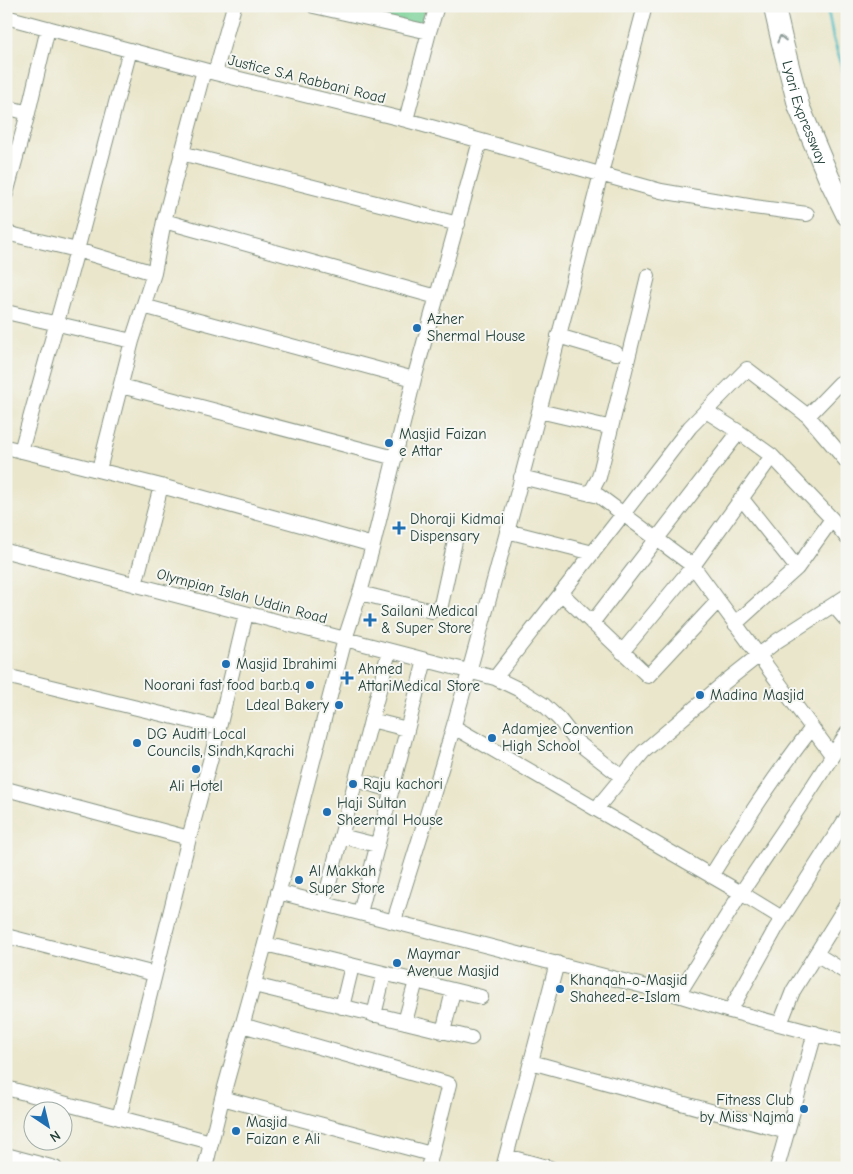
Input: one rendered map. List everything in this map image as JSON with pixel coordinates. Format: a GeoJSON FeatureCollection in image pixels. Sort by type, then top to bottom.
{"type":"FeatureCollection","features":[{"type":"Feature","properties":{"kind":"highway","name":"Lyari Expressway"},"geometry":{"type":"LineString","coordinates":[[774,6],[799,107],[847,215]]}},
{"type":"Feature","properties":{"kind":"street"},"geometry":{"type":"LineString","coordinates":[[99,470],[132,341],[154,273],[164,221],[181,153],[234,6]]}},
{"type":"Feature","properties":{"kind":"street"},"geometry":{"type":"LineString","coordinates":[[314,6],[429,32]]}},
{"type":"Feature","properties":{"kind":"street"},"geometry":{"type":"LineString","coordinates":[[406,120],[437,6]]}},
{"type":"Feature","properties":{"kind":"street"},"geometry":{"type":"LineString","coordinates":[[394,921],[454,727],[645,6]]}},
{"type":"Feature","properties":{"kind":"street","name":"Justice S.A Rabbani Road"},"geometry":{"type":"LineString","coordinates":[[6,16],[209,72],[406,120],[662,191],[807,214]]}},
{"type":"Feature","properties":{"kind":"street"},"geometry":{"type":"LineString","coordinates":[[6,192],[28,113],[48,28]]}},
{"type":"Feature","properties":{"kind":"street"},"geometry":{"type":"LineString","coordinates":[[21,451],[130,50]]}},
{"type":"Feature","properties":{"kind":"street"},"geometry":{"type":"LineString","coordinates":[[6,107],[28,113]]}},
{"type":"Feature","properties":{"kind":"street"},"geometry":{"type":"LineString","coordinates":[[205,1168],[345,639],[373,545],[414,379],[480,141]]}},
{"type":"Feature","properties":{"kind":"street"},"geometry":{"type":"LineString","coordinates":[[181,153],[458,224]]}},
{"type":"Feature","properties":{"kind":"street"},"geometry":{"type":"LineString","coordinates":[[164,221],[437,297]]}},
{"type":"Feature","properties":{"kind":"street"},"geometry":{"type":"LineString","coordinates":[[6,233],[77,250],[154,273]]}},
{"type":"Feature","properties":{"kind":"street"},"geometry":{"type":"LineString","coordinates":[[590,494],[599,477],[648,276]]}},
{"type":"Feature","properties":{"kind":"street"},"geometry":{"type":"LineString","coordinates":[[143,306],[414,379]]}},
{"type":"Feature","properties":{"kind":"street"},"geometry":{"type":"LineString","coordinates":[[6,312],[132,341]]}},
{"type":"Feature","properties":{"kind":"street"},"geometry":{"type":"LineString","coordinates":[[558,336],[616,353]]}},
{"type":"Feature","properties":{"kind":"street"},"geometry":{"type":"LineString","coordinates":[[495,678],[690,426],[747,369],[808,416],[847,462]]}},
{"type":"Feature","properties":{"kind":"street"},"geometry":{"type":"LineString","coordinates":[[808,416],[844,384]]}},
{"type":"Feature","properties":{"kind":"street"},"geometry":{"type":"LineString","coordinates":[[121,386],[396,458]]}},
{"type":"Feature","properties":{"kind":"street"},"geometry":{"type":"LineString","coordinates":[[539,411],[608,427]]}},
{"type":"Feature","properties":{"kind":"street"},"geometry":{"type":"LineString","coordinates":[[706,411],[772,456],[832,519],[847,538]]}},
{"type":"Feature","properties":{"kind":"street"},"geometry":{"type":"LineString","coordinates":[[592,623],[738,432]]}},
{"type":"Feature","properties":{"kind":"street"},"geometry":{"type":"LineString","coordinates":[[6,447],[161,486],[373,545]]}},
{"type":"Feature","properties":{"kind":"street"},"geometry":{"type":"LineString","coordinates":[[622,652],[692,566],[772,456]]}},
{"type":"Feature","properties":{"kind":"street"},"geometry":{"type":"LineString","coordinates":[[521,477],[599,496],[692,566],[832,755]]}},
{"type":"Feature","properties":{"kind":"street"},"geometry":{"type":"LineString","coordinates":[[135,585],[161,486]]}},
{"type":"Feature","properties":{"kind":"street"},"geometry":{"type":"LineString","coordinates":[[742,499],[797,568]]}},
{"type":"Feature","properties":{"kind":"street"},"geometry":{"type":"LineString","coordinates":[[735,624],[797,568],[832,519]]}},
{"type":"Feature","properties":{"kind":"street"},"geometry":{"type":"LineString","coordinates":[[507,531],[593,553]]}},
{"type":"Feature","properties":{"kind":"street"},"geometry":{"type":"LineString","coordinates":[[360,593],[432,611],[437,609],[441,605],[455,541]]}},
{"type":"Feature","properties":{"kind":"street","name":"Olympian Islah Uddin Road"},"geometry":{"type":"LineString","coordinates":[[6,551],[495,678],[520,690],[544,705],[559,719],[576,742],[622,777]]}},
{"type":"Feature","properties":{"kind":"street"},"geometry":{"type":"LineString","coordinates":[[561,593],[648,676],[718,601]]}},
{"type":"Feature","properties":{"kind":"street"},"geometry":{"type":"LineString","coordinates":[[596,809],[643,752],[724,682],[777,641],[847,596]]}},
{"type":"Feature","properties":{"kind":"street"},"geometry":{"type":"LineString","coordinates":[[833,605],[847,621]]}},
{"type":"Feature","properties":{"kind":"street"},"geometry":{"type":"LineString","coordinates":[[119,1118],[189,838],[219,728],[246,614]]}},
{"type":"Feature","properties":{"kind":"street"},"geometry":{"type":"LineString","coordinates":[[324,903],[389,651]]}},
{"type":"Feature","properties":{"kind":"street"},"geometry":{"type":"LineString","coordinates":[[360,913],[425,660]]}},
{"type":"Feature","properties":{"kind":"street"},"geometry":{"type":"LineString","coordinates":[[6,676],[219,728]]}},
{"type":"Feature","properties":{"kind":"street"},"geometry":{"type":"LineString","coordinates":[[371,720],[407,729]]}},
{"type":"Feature","properties":{"kind":"street"},"geometry":{"type":"LineString","coordinates":[[454,727],[782,918]]}},
{"type":"Feature","properties":{"kind":"street"},"geometry":{"type":"LineString","coordinates":[[710,876],[760,799],[812,728]]}},
{"type":"Feature","properties":{"kind":"street"},"geometry":{"type":"LineString","coordinates":[[678,995],[741,893],[847,733]]}},
{"type":"Feature","properties":{"kind":"street"},"geometry":{"type":"LineString","coordinates":[[356,780],[392,790]]}},
{"type":"Feature","properties":{"kind":"street"},"geometry":{"type":"LineString","coordinates":[[6,789],[189,838]]}},
{"type":"Feature","properties":{"kind":"street"},"geometry":{"type":"LineString","coordinates":[[730,1010],[782,918],[847,817]]}},
{"type":"Feature","properties":{"kind":"street"},"geometry":{"type":"LineString","coordinates":[[341,836],[377,845]]}},
{"type":"Feature","properties":{"kind":"street"},"geometry":{"type":"LineString","coordinates":[[278,892],[558,963],[847,1042]]}},
{"type":"Feature","properties":{"kind":"street"},"geometry":{"type":"LineString","coordinates":[[780,1024],[793,991],[816,954],[843,920],[847,904]]}},
{"type":"Feature","properties":{"kind":"street"},"geometry":{"type":"LineString","coordinates":[[6,936],[155,974]]}},
{"type":"Feature","properties":{"kind":"street"},"geometry":{"type":"LineString","coordinates":[[265,944],[481,997]]}},
{"type":"Feature","properties":{"kind":"street"},"geometry":{"type":"LineString","coordinates":[[816,954],[847,973]]}},
{"type":"Feature","properties":{"kind":"street"},"geometry":{"type":"LineString","coordinates":[[550,1168],[505,1162],[558,963]]}},
{"type":"Feature","properties":{"kind":"street"},"geometry":{"type":"LineString","coordinates":[[342,1007],[352,966]]}},
{"type":"Feature","properties":{"kind":"street"},"geometry":{"type":"LineString","coordinates":[[374,1014],[384,974]]}},
{"type":"Feature","properties":{"kind":"street"},"geometry":{"type":"LineString","coordinates":[[405,1022],[416,981]]}},
{"type":"Feature","properties":{"kind":"street"},"geometry":{"type":"LineString","coordinates":[[254,985],[471,1038]]}},
{"type":"Feature","properties":{"kind":"street"},"geometry":{"type":"LineString","coordinates":[[443,1032],[454,990]]}},
{"type":"Feature","properties":{"kind":"street"},"geometry":{"type":"LineString","coordinates":[[222,1098],[429,1161],[449,1084],[242,1026]]}},
{"type":"Feature","properties":{"kind":"street"},"geometry":{"type":"LineString","coordinates":[[777,1168],[815,1034]]}},
{"type":"Feature","properties":{"kind":"street"},"geometry":{"type":"LineString","coordinates":[[531,1062],[787,1132]]}},
{"type":"Feature","properties":{"kind":"street"},"geometry":{"type":"LineString","coordinates":[[6,1088],[211,1142]]}},
{"type":"Feature","properties":{"kind":"street"},"geometry":{"type":"LineString","coordinates":[[6,1155],[55,1168]]}},
{"type":"Feature","properties":{"kind":"green space"},"geometry":{"type":"Polygon","coordinates":[[[324,6],[426,6],[419,31],[324,6]]]}},
{"type":"Feature","properties":{"kind":"waterway"},"geometry":{"type":"LineString","coordinates":[[827,6],[833,37],[847,84]]}},
{"type":"Feature","properties":{"kind":"place","name":"Azher Shermal House"},"geometry":{"type":"Point","coordinates":[417,328]}},
{"type":"Feature","properties":{"kind":"place","name":"Masjid Faizan e Attar"},"geometry":{"type":"Point","coordinates":[389,443]}},
{"type":"Feature","properties":{"kind":"place","name":"Dhoraji Kidmai Dispensary"},"geometry":{"type":"Point","coordinates":[399,528]}},
{"type":"Feature","properties":{"kind":"place","name":"Sailani Medical & Super Store"},"geometry":{"type":"Point","coordinates":[370,620]}},
{"type":"Feature","properties":{"kind":"place","name":"Masjid Ibrahimi"},"geometry":{"type":"Point","coordinates":[226,664]}},
{"type":"Feature","properties":{"kind":"place","name":"Ahmed AttariMedical Store"},"geometry":{"type":"Point","coordinates":[347,678]}},
{"type":"Feature","properties":{"kind":"place","name":"Noorani fast food bar.b.q"},"geometry":{"type":"Point","coordinates":[310,685]}},
{"type":"Feature","properties":{"kind":"place","name":"Madina Masjid"},"geometry":{"type":"Point","coordinates":[700,695]}},
{"type":"Feature","properties":{"kind":"place","name":"Ldeal Bakery"},"geometry":{"type":"Point","coordinates":[339,705]}},
{"type":"Feature","properties":{"kind":"place","name":"Adamjee Convention High School"},"geometry":{"type":"Point","coordinates":[492,738]}},
{"type":"Feature","properties":{"kind":"place","name":"DG Auditl Local Councils, Sindh,Kqrachi"},"geometry":{"type":"Point","coordinates":[137,743]}},
{"type":"Feature","properties":{"kind":"place","name":"Ali Hotel"},"geometry":{"type":"Point","coordinates":[196,769]}},
{"type":"Feature","properties":{"kind":"place","name":"Raju kachori"},"geometry":{"type":"Point","coordinates":[353,784]}},
{"type":"Feature","properties":{"kind":"place","name":"Haji Sultan Sheermal House"},"geometry":{"type":"Point","coordinates":[327,812]}},
{"type":"Feature","properties":{"kind":"place","name":"Al Makkah Super Store"},"geometry":{"type":"Point","coordinates":[299,880]}},
{"type":"Feature","properties":{"kind":"place","name":"Maymar Avenue Masjid"},"geometry":{"type":"Point","coordinates":[397,963]}},
{"type":"Feature","properties":{"kind":"place","name":"Khanqah-o-Masjid Shaheed-e-Islam"},"geometry":{"type":"Point","coordinates":[560,989]}},
{"type":"Feature","properties":{"kind":"place","name":"Fitness Club by Miss Najma"},"geometry":{"type":"Point","coordinates":[804,1109]}},
{"type":"Feature","properties":{"kind":"place","name":"Masjid Faizan e Ali"},"geometry":{"type":"Point","coordinates":[236,1131]}}]}
